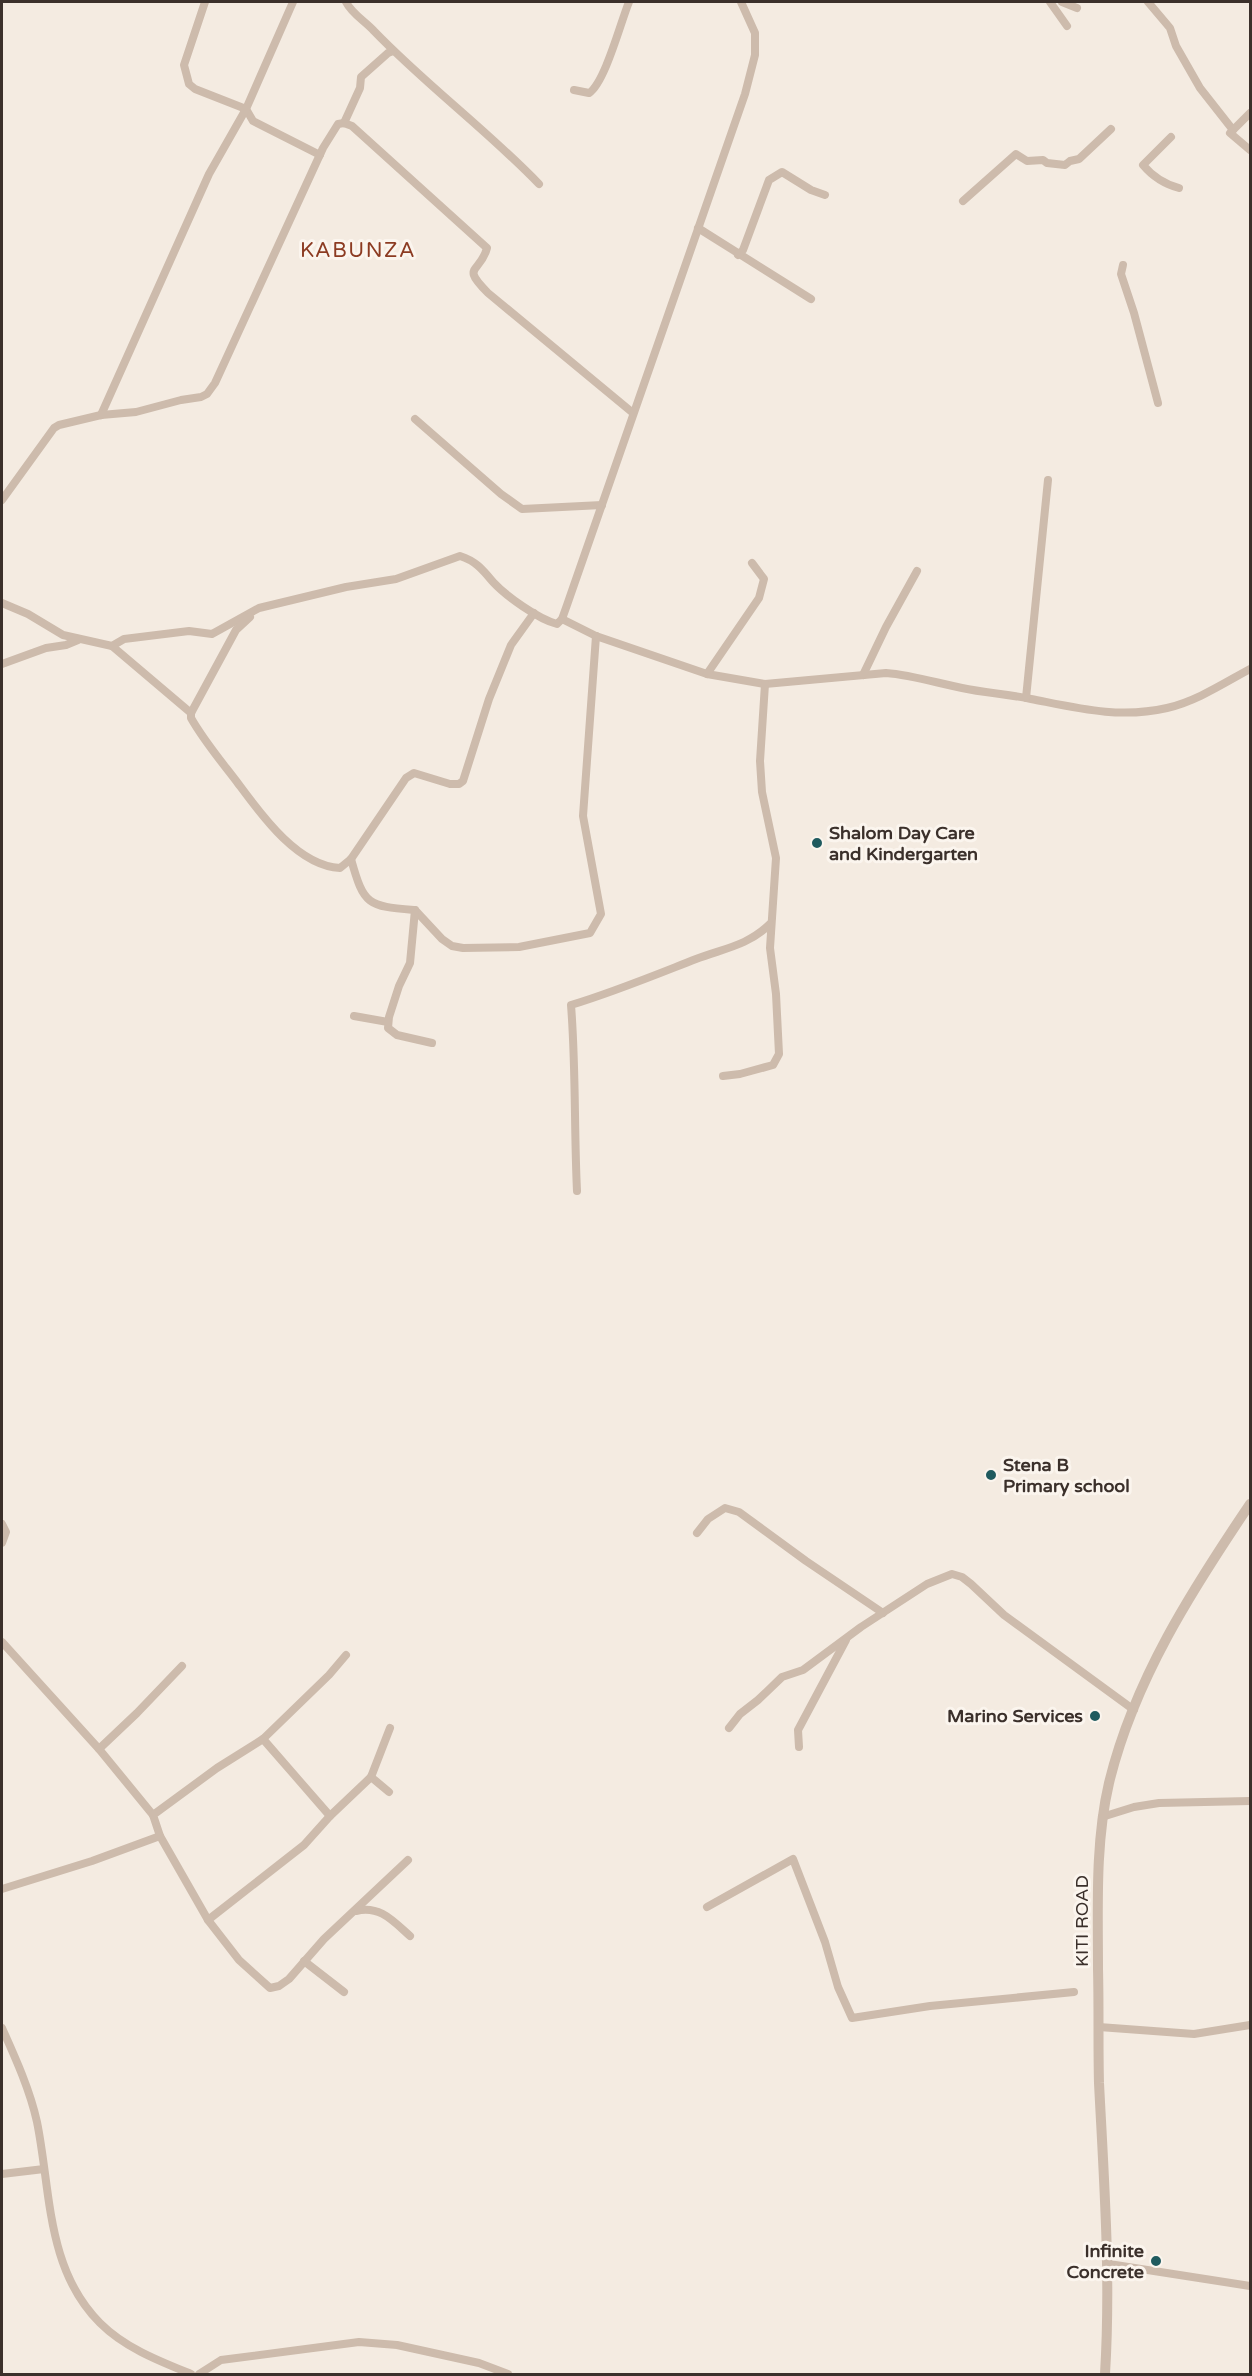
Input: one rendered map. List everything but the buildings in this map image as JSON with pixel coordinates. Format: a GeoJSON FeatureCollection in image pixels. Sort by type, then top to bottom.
{"type":"FeatureCollection","features":[{"type":"Feature","properties":{"kind":"street"},"geometry":{"type":"LineString","coordinates":[[205,2],[184,65],[189,84],[195,89],[246,109],[253,121],[320,155]]}},
{"type":"Feature","properties":{"kind":"street"},"geometry":{"type":"LineString","coordinates":[[101,415],[209,174],[246,109],[293,2]]}},
{"type":"Feature","properties":{"kind":"street"},"geometry":{"type":"LineString","coordinates":[[346,2],[393,51],[462,110],[539,183]]}},
{"type":"Feature","properties":{"kind":"street"},"geometry":{"type":"LineString","coordinates":[[574,90],[589,93],[593,90],[602,75],[629,2]]}},
{"type":"Feature","properties":{"kind":"street"},"geometry":{"type":"LineString","coordinates":[[112,646],[124,639],[189,631],[212,634],[259,608],[346,587],[396,579],[460,556],[479,566],[501,590],[534,613],[554,624],[562,619],[745,94],[754,55],[755,33],[741,2]]}},
{"type":"Feature","properties":{"kind":"street"},"geometry":{"type":"LineString","coordinates":[[1050,2],[1067,26]]}},
{"type":"Feature","properties":{"kind":"street"},"geometry":{"type":"LineString","coordinates":[[1062,2],[1077,8]]}},
{"type":"Feature","properties":{"kind":"street"},"geometry":{"type":"LineString","coordinates":[[1148,2],[1170,28],[1176,46],[1200,88],[1233,130]]}},
{"type":"Feature","properties":{"kind":"street"},"geometry":{"type":"LineString","coordinates":[[344,123],[360,88],[361,77],[388,52],[393,51]]}},
{"type":"Feature","properties":{"kind":"street"},"geometry":{"type":"LineString","coordinates":[[1251,113],[1230,133],[1251,150]]}},
{"type":"Feature","properties":{"kind":"street"},"geometry":{"type":"LineString","coordinates":[[2,500],[54,428],[65,423],[101,415],[136,412],[207,394],[215,383],[320,155],[338,124],[344,123],[352,126],[487,248],[487,252],[473,269],[472,274],[482,288],[633,413]]}},
{"type":"Feature","properties":{"kind":"street"},"geometry":{"type":"LineString","coordinates":[[963,201],[1016,154],[1027,161],[1043,160],[1047,163],[1065,165],[1079,159],[1111,129]]}},
{"type":"Feature","properties":{"kind":"street"},"geometry":{"type":"LineString","coordinates":[[1172,137],[1143,165],[1151,174],[1168,185],[1179,188]]}},
{"type":"Feature","properties":{"kind":"street"},"geometry":{"type":"LineString","coordinates":[[738,255],[743,250],[769,180],[776,174],[782,172],[811,190],[825,195]]}},
{"type":"Feature","properties":{"kind":"street"},"geometry":{"type":"LineString","coordinates":[[698,228],[811,299]]}},
{"type":"Feature","properties":{"kind":"street"},"geometry":{"type":"LineString","coordinates":[[1123,265],[1121,274],[1158,403]]}},
{"type":"Feature","properties":{"kind":"street"},"geometry":{"type":"LineString","coordinates":[[415,420],[501,494],[522,509],[602,505]]}},
{"type":"Feature","properties":{"kind":"street"},"geometry":{"type":"LineString","coordinates":[[1026,698],[1048,480]]}},
{"type":"Feature","properties":{"kind":"street"},"geometry":{"type":"LineString","coordinates":[[707,674],[759,598],[764,579],[752,563]]}},
{"type":"Feature","properties":{"kind":"street"},"geometry":{"type":"LineString","coordinates":[[863,675],[917,571]]}},
{"type":"Feature","properties":{"kind":"street"},"geometry":{"type":"LineString","coordinates":[[2,603],[28,614],[63,635],[112,646],[191,713]]}},
{"type":"Feature","properties":{"kind":"street"},"geometry":{"type":"LineString","coordinates":[[259,608],[236,630],[191,713],[192,720],[264,820],[284,840],[315,861],[333,868],[340,868],[351,859],[399,784],[410,775],[420,774],[450,784],[459,784],[463,781],[486,708],[511,645],[534,613]]}},
{"type":"Feature","properties":{"kind":"street"},"geometry":{"type":"LineString","coordinates":[[562,619],[596,636],[707,674],[765,684],[886,673],[902,674],[965,689],[1026,698],[1074,709],[1140,712],[1168,707],[1190,700],[1251,669]]}},
{"type":"Feature","properties":{"kind":"street"},"geometry":{"type":"LineString","coordinates":[[351,859],[359,888],[370,903],[415,910],[442,939],[452,946],[463,948],[519,947],[590,933],[602,914],[583,816],[596,636]]}},
{"type":"Feature","properties":{"kind":"street"},"geometry":{"type":"LineString","coordinates":[[2,664],[46,648],[66,645],[78,640]]}},
{"type":"Feature","properties":{"kind":"street"},"geometry":{"type":"LineString","coordinates":[[723,1076],[773,1065],[779,1054],[770,924],[776,858],[762,792],[760,760],[765,684]]}},
{"type":"Feature","properties":{"kind":"street"},"geometry":{"type":"LineString","coordinates":[[415,910],[410,963],[399,986],[388,1028],[397,1035],[432,1043]]}},
{"type":"Feature","properties":{"kind":"street"},"geometry":{"type":"LineString","coordinates":[[577,1191],[574,1132],[576,1079],[571,1005],[618,991],[703,956],[735,946],[756,937],[770,924]]}},
{"type":"Feature","properties":{"kind":"street"},"geometry":{"type":"LineString","coordinates":[[354,1016],[388,1022]]}},
{"type":"Feature","properties":{"kind":"street","name":"KITI ROAD"},"geometry":{"type":"LineString","coordinates":[[1105,2374],[1109,2264],[1099,2081],[1099,1864],[1102,1817],[1119,1750],[1162,1644],[1200,1579],[1251,1504]]}},
{"type":"Feature","properties":{"kind":"street"},"geometry":{"type":"LineString","coordinates":[[697,1533],[708,1519],[725,1508],[739,1512],[883,1612]]}},
{"type":"Feature","properties":{"kind":"street"},"geometry":{"type":"LineString","coordinates":[[2,1524],[6,1532],[2,1543]]}},
{"type":"Feature","properties":{"kind":"street"},"geometry":{"type":"LineString","coordinates":[[729,1728],[740,1714],[782,1677],[803,1670],[883,1612],[934,1581],[952,1574],[962,1577],[1004,1615],[1134,1710]]}},
{"type":"Feature","properties":{"kind":"street"},"geometry":{"type":"LineString","coordinates":[[799,1747],[798,1730],[847,1637]]}},
{"type":"Feature","properties":{"kind":"street"},"geometry":{"type":"LineString","coordinates":[[2,1642],[99,1749],[153,1815],[160,1836],[208,1920],[240,1960],[270,1988],[279,1986],[289,1979],[324,1939],[408,1860]]}},
{"type":"Feature","properties":{"kind":"street"},"geometry":{"type":"LineString","coordinates":[[153,1815],[217,1768],[263,1738],[329,1676],[346,1655]]}},
{"type":"Feature","properties":{"kind":"street"},"geometry":{"type":"LineString","coordinates":[[99,1749],[182,1666]]}},
{"type":"Feature","properties":{"kind":"street"},"geometry":{"type":"LineString","coordinates":[[208,1920],[304,1845],[371,1776],[390,1728]]}},
{"type":"Feature","properties":{"kind":"street"},"geometry":{"type":"LineString","coordinates":[[263,1738],[330,1816]]}},
{"type":"Feature","properties":{"kind":"street"},"geometry":{"type":"LineString","coordinates":[[371,1776],[389,1792]]}},
{"type":"Feature","properties":{"kind":"street"},"geometry":{"type":"LineString","coordinates":[[1102,1817],[1134,1807],[1159,1803],[1251,1801]]}},
{"type":"Feature","properties":{"kind":"street"},"geometry":{"type":"LineString","coordinates":[[2,1889],[82,1865],[160,1836]]}},
{"type":"Feature","properties":{"kind":"street"},"geometry":{"type":"LineString","coordinates":[[707,1907],[792,1859],[825,1942],[838,1987],[852,2018],[930,2006],[1074,1992]]}},
{"type":"Feature","properties":{"kind":"street"},"geometry":{"type":"LineString","coordinates":[[356,1911],[367,1908],[385,1914],[410,1936]]}},
{"type":"Feature","properties":{"kind":"street"},"geometry":{"type":"LineString","coordinates":[[304,1961],[344,1992]]}},
{"type":"Feature","properties":{"kind":"street"},"geometry":{"type":"LineString","coordinates":[[1099,2027],[1194,2034],[1251,2025]]}},
{"type":"Feature","properties":{"kind":"street"},"geometry":{"type":"LineString","coordinates":[[3,2034],[36,2119],[54,2236],[67,2276],[100,2323],[147,2356],[190,2374]]}},
{"type":"Feature","properties":{"kind":"street"},"geometry":{"type":"LineString","coordinates":[[2,2174],[44,2169]]}},
{"type":"Feature","properties":{"kind":"street"},"geometry":{"type":"LineString","coordinates":[[1109,2264],[1251,2286]]}},
{"type":"Feature","properties":{"kind":"street"},"geometry":{"type":"LineString","coordinates":[[199,2374],[220,2360],[359,2342],[397,2344],[479,2363],[508,2374]]}},
{"type":"Feature","properties":{"kind":"place","name":"Shalom Day Care and Kindergarten"},"geometry":{"type":"Point","coordinates":[817,843]}},
{"type":"Feature","properties":{"kind":"place","name":"Stena B Primary school"},"geometry":{"type":"Point","coordinates":[991,1475]}},
{"type":"Feature","properties":{"kind":"place","name":"Marino Services"},"geometry":{"type":"Point","coordinates":[1095,1716]}},
{"type":"Feature","properties":{"kind":"place","name":"Infinite Concrete"},"geometry":{"type":"Point","coordinates":[1156,2261]}},
{"type":"Feature","properties":{"kind":"district","name":"KABUNZA"},"geometry":{"type":"Point","coordinates":[358,250]}}]}
